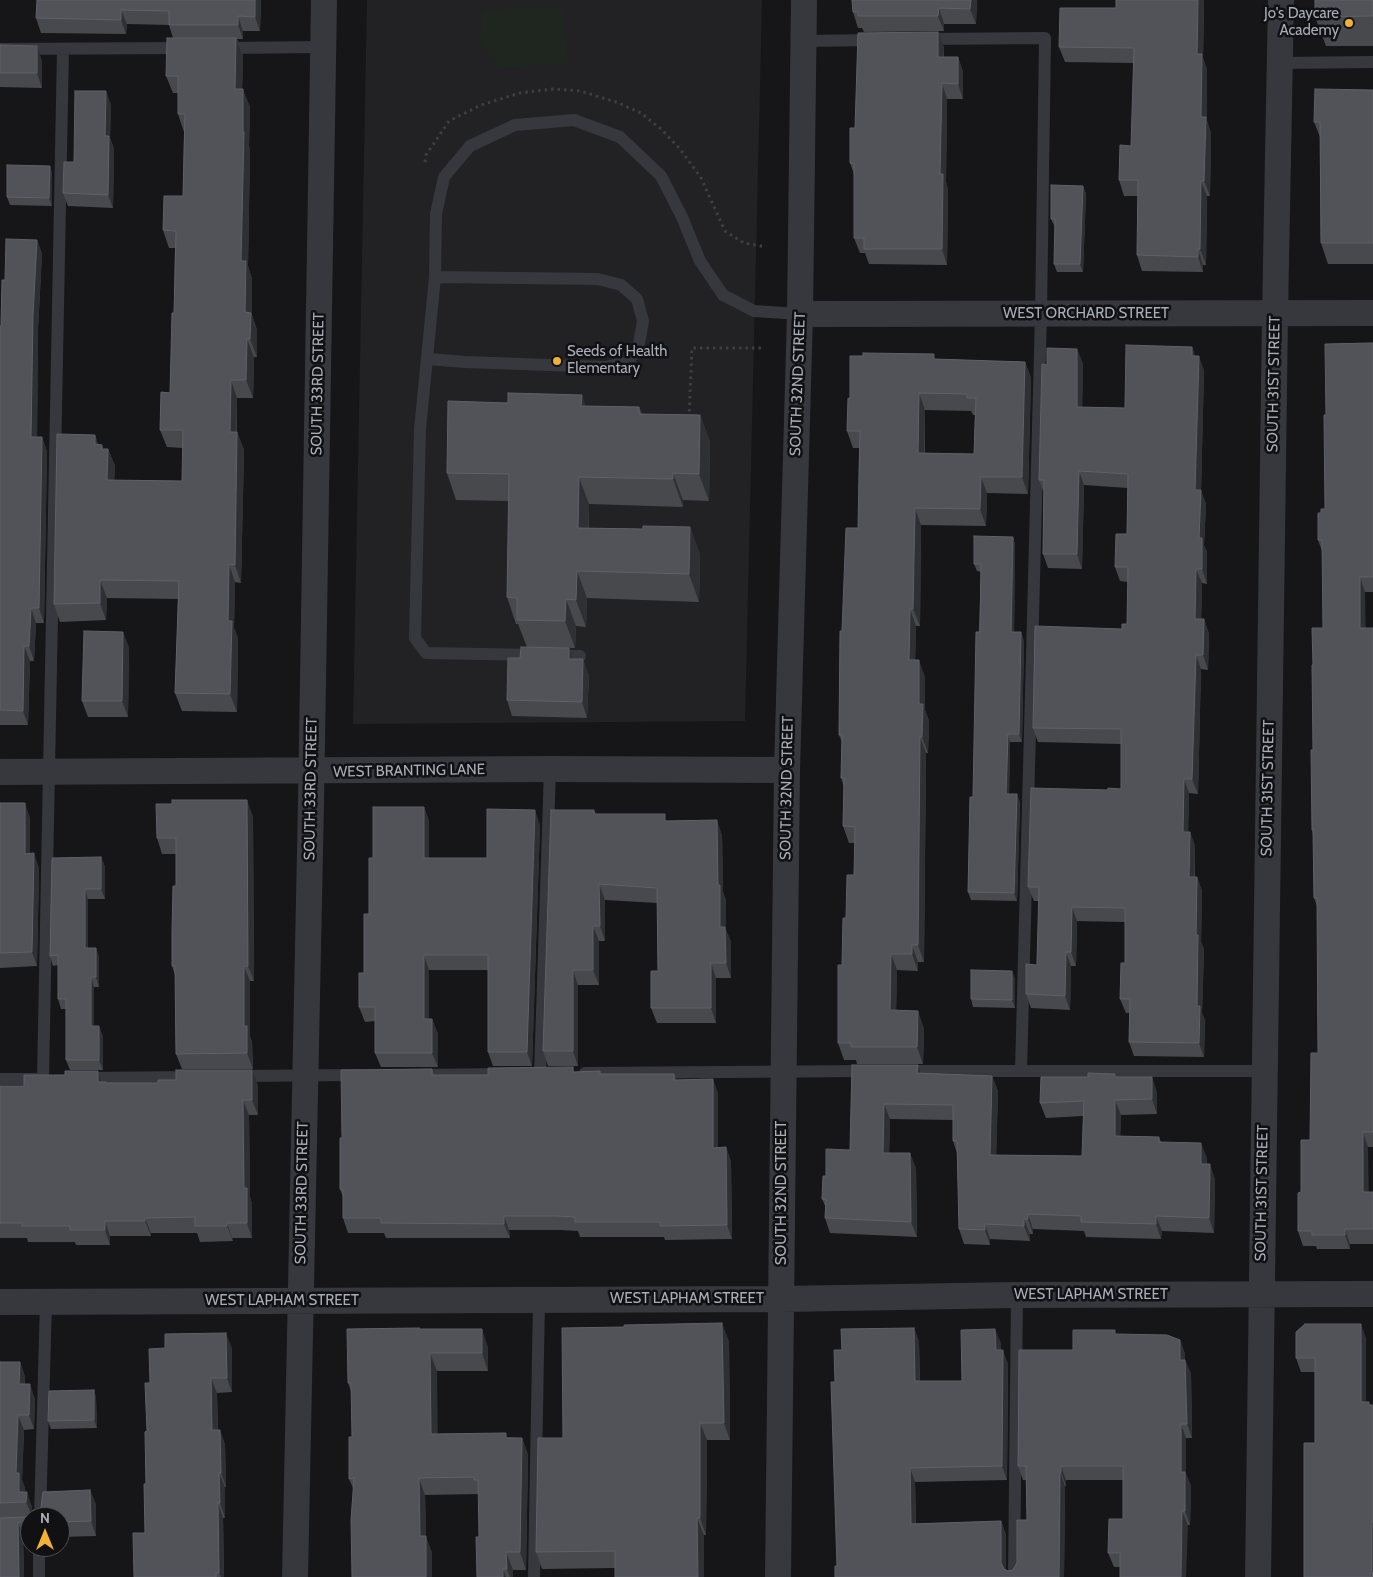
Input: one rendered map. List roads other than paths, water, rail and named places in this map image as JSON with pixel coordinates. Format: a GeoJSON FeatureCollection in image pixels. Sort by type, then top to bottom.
{"type":"FeatureCollection","features":[{"type":"Feature","properties":{"kind":"street","name":"SOUTH 33RD STREET"},"geometry":{"type":"LineString","coordinates":[[295,1577],[324,0]]}},
{"type":"Feature","properties":{"kind":"street","name":"SOUTH 32ND STREET"},"geometry":{"type":"LineString","coordinates":[[778,1577],[782,1072],[787,770],[800,314],[804,0]]}},
{"type":"Feature","properties":{"kind":"street","name":"SOUTH 31ST STREET"},"geometry":{"type":"LineString","coordinates":[[1258,1577],[1281,0]]}},
{"type":"Feature","properties":{"kind":"street","name":"WEST ORCHARD STREET"},"geometry":{"type":"LineString","coordinates":[[800,314],[1373,313]]}},
{"type":"Feature","properties":{"kind":"street","name":"WEST BRANTING LANE"},"geometry":{"type":"LineString","coordinates":[[0,772],[550,769],[787,770]]}},
{"type":"Feature","properties":{"kind":"street","name":"WEST LAPHAM STREET"},"geometry":{"type":"LineString","coordinates":[[0,1302],[300,1302],[781,1299],[1017,1295],[1373,1294]]}},
{"type":"Feature","properties":{"kind":"lane"},"geometry":{"type":"LineString","coordinates":[[916,40],[1045,38],[1041,314],[1021,1071]]}},
{"type":"Feature","properties":{"kind":"lane"},"geometry":{"type":"LineString","coordinates":[[804,41],[886,40]]}},
{"type":"Feature","properties":{"kind":"lane"},"geometry":{"type":"LineString","coordinates":[[0,49],[190,48]]}},
{"type":"Feature","properties":{"kind":"lane"},"geometry":{"type":"LineString","coordinates":[[210,48],[323,48]]}},
{"type":"Feature","properties":{"kind":"lane"},"geometry":{"type":"LineString","coordinates":[[0,1078],[48,1078],[50,772],[63,49]]}},
{"type":"Feature","properties":{"kind":"lane"},"geometry":{"type":"LineString","coordinates":[[1279,63],[1373,62]]}},
{"type":"Feature","properties":{"kind":"lane"},"geometry":{"type":"LineString","coordinates":[[580,656],[426,653],[415,638],[420,430],[435,277],[436,214],[444,177],[470,146],[515,125],[574,120],[620,137],[661,176],[682,217],[700,261],[723,295],[754,311],[800,314]]}},
{"type":"Feature","properties":{"kind":"lane"},"geometry":{"type":"LineString","coordinates":[[428,359],[605,367],[628,362],[639,344],[643,321],[637,299],[621,285],[598,279],[435,277]]}},
{"type":"Feature","properties":{"kind":"lane"},"geometry":{"type":"LineString","coordinates":[[404,1075],[535,1074],[550,769]]}},
{"type":"Feature","properties":{"kind":"lane"},"geometry":{"type":"LineString","coordinates":[[569,1074],[881,1071],[1264,1071]]}},
{"type":"Feature","properties":{"kind":"lane"},"geometry":{"type":"LineString","coordinates":[[220,1076],[366,1075]]}},
{"type":"Feature","properties":{"kind":"lane"},"geometry":{"type":"LineString","coordinates":[[72,1078],[200,1077]]}},
{"type":"Feature","properties":{"kind":"lane"},"geometry":{"type":"LineString","coordinates":[[1014,1577],[1017,1295]]}},
{"type":"Feature","properties":{"kind":"lane"},"geometry":{"type":"LineString","coordinates":[[534,1577],[539,1300]]}},
{"type":"Feature","properties":{"kind":"lane"},"geometry":{"type":"LineString","coordinates":[[40,1507],[46,1302]]}},
{"type":"Feature","properties":{"kind":"lane"},"geometry":{"type":"LineString","coordinates":[[39,1557],[39,1577]]}},
{"type":"Feature","properties":{"kind":"place","name":"Jo's Daycare Academy"},"geometry":{"type":"Point","coordinates":[1349,23]}},
{"type":"Feature","properties":{"kind":"place","name":"Seeds of Health Elementary"},"geometry":{"type":"Point","coordinates":[557,361]}}]}
